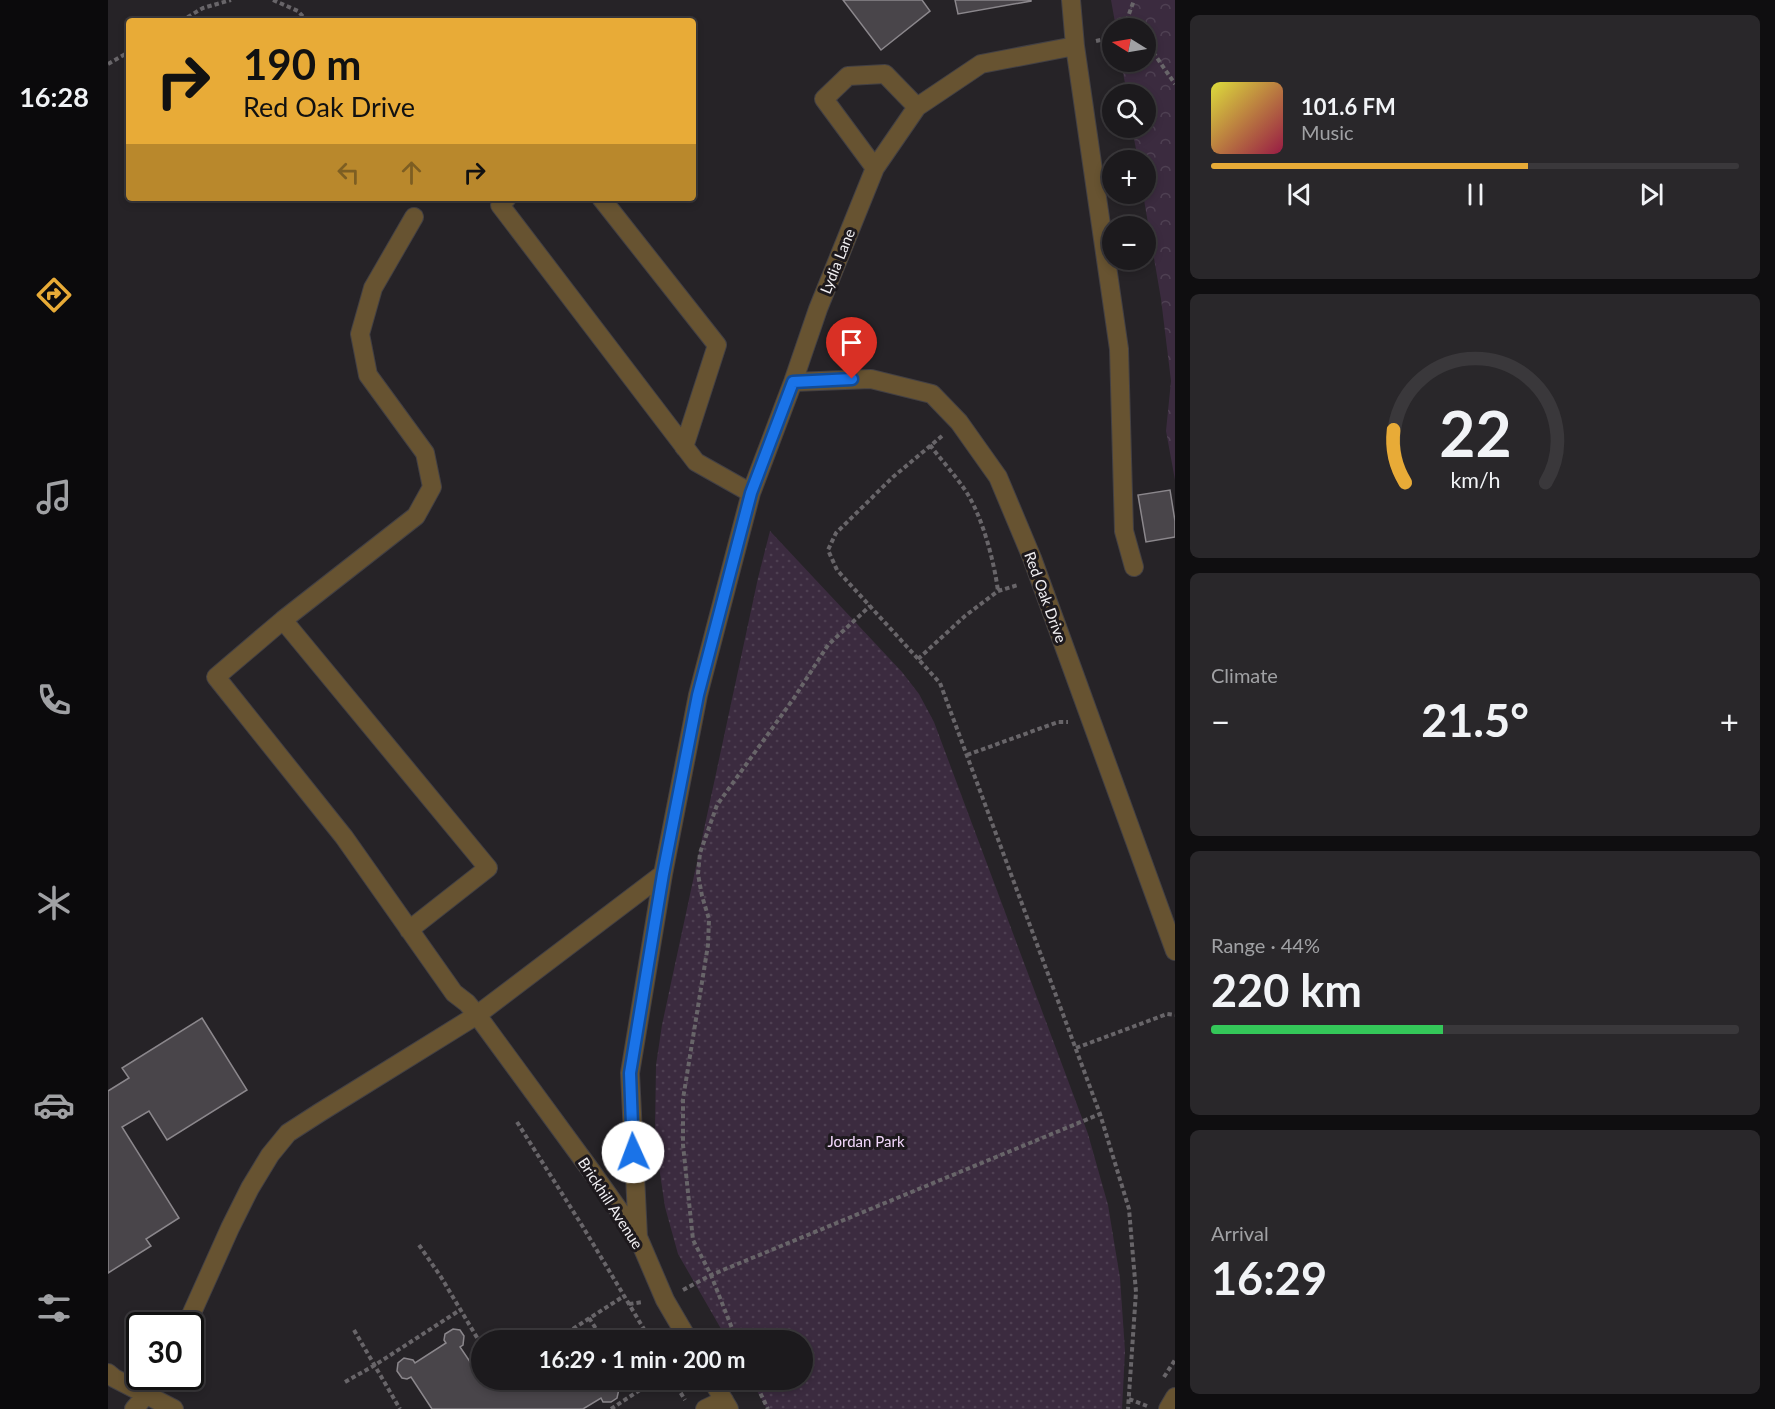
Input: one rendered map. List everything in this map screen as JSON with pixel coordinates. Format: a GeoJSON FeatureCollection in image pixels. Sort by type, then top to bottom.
{"type":"FeatureCollection","features":[{"type":"Feature","properties":{"kind":"street"},"geometry":{"type":"LineString","coordinates":[[1071,0],[1075,46],[1119,349],[1124,531],[1134,567]]}},
{"type":"Feature","properties":{"kind":"street","name":"Lydia Lane"},"geometry":{"type":"LineString","coordinates":[[638,1237],[630,1073],[663,874],[698,695],[751,493],[818,309],[875,168],[917,106],[981,64],[1075,46]]}},
{"type":"Feature","properties":{"kind":"street"},"geometry":{"type":"LineString","coordinates":[[875,168],[824,99],[848,76],[885,74],[917,106]]}},
{"type":"Feature","properties":{"kind":"street"},"geometry":{"type":"LineString","coordinates":[[504,201],[500,205],[696,462],[751,493]]}},
{"type":"Feature","properties":{"kind":"street"},"geometry":{"type":"LineString","coordinates":[[603,201],[717,345],[684,447]]}},
{"type":"Feature","properties":{"kind":"street"},"geometry":{"type":"LineString","coordinates":[[409,930],[488,868],[283,620],[416,516],[432,487],[425,453],[368,375],[360,334],[373,288],[414,217]]}},
{"type":"Feature","properties":{"kind":"street","name":"Red Oak Drive"},"geometry":{"type":"LineString","coordinates":[[793,382],[872,378],[932,394],[959,422],[998,477],[1039,578],[1175,951]]}},
{"type":"Feature","properties":{"kind":"street","name":"Brickhill Avenue"},"geometry":{"type":"LineString","coordinates":[[283,620],[216,677],[344,837],[454,993],[477,1015],[592,1172],[638,1237],[665,1300],[683,1330]]}},
{"type":"Feature","properties":{"kind":"street"},"geometry":{"type":"LineString","coordinates":[[192,1312],[250,1188],[270,1155],[288,1133],[477,1015],[663,874]]}},
{"type":"Feature","properties":{"kind":"street"},"geometry":{"type":"LineString","coordinates":[[108,1373],[166,1407]]}},
{"type":"Feature","properties":{"kind":"street"},"geometry":{"type":"LineString","coordinates":[[134,1409],[149,1390]]}},
{"type":"Feature","properties":{"kind":"street"},"geometry":{"type":"LineString","coordinates":[[705,1409],[727,1405],[718,1390]]}},
{"type":"Feature","properties":{"kind":"street"},"geometry":{"type":"LineString","coordinates":[[1168,1409],[1175,1397]]}},
{"type":"Feature","properties":{"kind":"path"},"geometry":{"type":"LineString","coordinates":[[186,18],[204,8],[231,0]]}},
{"type":"Feature","properties":{"kind":"path"},"geometry":{"type":"LineString","coordinates":[[273,0],[298,11],[304,18]]}},
{"type":"Feature","properties":{"kind":"path"},"geometry":{"type":"LineString","coordinates":[[1128,18],[1134,0]]}},
{"type":"Feature","properties":{"kind":"path"},"geometry":{"type":"LineString","coordinates":[[108,64],[126,54]]}},
{"type":"Feature","properties":{"kind":"path"},"geometry":{"type":"LineString","coordinates":[[1156,56],[1175,84]]}},
{"type":"Feature","properties":{"kind":"path"},"geometry":{"type":"LineString","coordinates":[[959,422],[893,477],[836,533],[828,550],[837,570],[940,683],[1100,1114],[1129,1209],[1136,1292],[1128,1409]]}},
{"type":"Feature","properties":{"kind":"path"},"geometry":{"type":"LineString","coordinates":[[930,445],[968,494],[985,533],[998,591]]}},
{"type":"Feature","properties":{"kind":"path"},"geometry":{"type":"LineString","coordinates":[[918,659],[965,616],[998,591],[1039,578]]}},
{"type":"Feature","properties":{"kind":"path"},"geometry":{"type":"LineString","coordinates":[[733,1330],[711,1275],[693,1240],[683,1145],[683,1099],[708,945],[709,919],[698,874],[700,853],[717,805],[794,698],[828,645],[870,606]]}},
{"type":"Feature","properties":{"kind":"path"},"geometry":{"type":"LineString","coordinates":[[967,755],[1058,722],[1069,722],[1077,727]]}},
{"type":"Feature","properties":{"kind":"path"},"geometry":{"type":"LineString","coordinates":[[1076,1048],[1167,1014],[1175,1015]]}},
{"type":"Feature","properties":{"kind":"path"},"geometry":{"type":"LineString","coordinates":[[711,1275],[1100,1114]]}},
{"type":"Feature","properties":{"kind":"path"},"geometry":{"type":"LineString","coordinates":[[517,1122],[584,1227],[644,1330]]}},
{"type":"Feature","properties":{"kind":"path"},"geometry":{"type":"LineString","coordinates":[[419,1245],[472,1330]]}},
{"type":"Feature","properties":{"kind":"path"},"geometry":{"type":"LineString","coordinates":[[571,1330],[624,1296]]}},
{"type":"Feature","properties":{"kind":"path"},"geometry":{"type":"LineString","coordinates":[[345,1382],[460,1310]]}},
{"type":"Feature","properties":{"kind":"path"},"geometry":{"type":"LineString","coordinates":[[590,1318],[597,1330]]}},
{"type":"Feature","properties":{"kind":"path"},"geometry":{"type":"LineString","coordinates":[[354,1330],[400,1409]]}},
{"type":"Feature","properties":{"kind":"path"},"geometry":{"type":"LineString","coordinates":[[611,1409],[640,1390]]}},
{"type":"Feature","properties":{"kind":"path"},"geometry":{"type":"LineString","coordinates":[[679,1390],[690,1409]]}},
{"type":"Feature","properties":{"kind":"path"},"geometry":{"type":"LineString","coordinates":[[759,1390],[768,1409]]}},
{"type":"Feature","properties":{"kind":"path"},"geometry":{"type":"LineString","coordinates":[[1129,1399],[1153,1409]]}},
{"type":"Feature","properties":{"kind":"green space"},"geometry":{"type":"Polygon","coordinates":[[[1111,0],[1175,0],[1175,480],[1166,431],[1171,381],[1156,270],[1156,216],[1147,216],[1145,204],[1156,204],[1156,150],[1136,150],[1134,138],[1156,138],[1156,84],[1125,84],[1123,72],[1156,72],[1156,18],[1114,18],[1111,0]]]}},
{"type":"Feature","properties":{"kind":"green space","name":"Jordan Park"},"geometry":{"type":"Polygon","coordinates":[[[770,531],[902,672],[919,694],[934,722],[1088,1134],[1108,1205],[1120,1278],[1125,1351],[1122,1409],[767,1409],[757,1390],[813,1390],[813,1330],[722,1330],[678,1254],[665,1207],[658,1160],[655,1129],[656,1065],[662,1025],[770,531]]]}},
{"type":"Feature","properties":{"kind":"building"},"geometry":{"type":"Polygon","coordinates":[[[843,0],[922,0],[930,11],[881,50],[843,0]]]}},
{"type":"Feature","properties":{"kind":"building"},"geometry":{"type":"Polygon","coordinates":[[[955,0],[1031,0],[1031,1],[958,14],[955,0]]]}},
{"type":"Feature","properties":{"kind":"building"},"geometry":{"type":"Polygon","coordinates":[[[1170,490],[1175,537],[1146,542],[1138,495],[1170,490]]]}},
{"type":"Feature","properties":{"kind":"building"},"geometry":{"type":"Polygon","coordinates":[[[202,1018],[247,1090],[167,1140],[149,1111],[122,1127],[179,1218],[146,1239],[151,1246],[108,1273],[108,1091],[129,1078],[122,1068],[202,1018]]]}},
{"type":"Feature","properties":{"kind":"building"},"geometry":{"type":"Polygon","coordinates":[[[453,1329],[460,1330],[464,1336],[463,1345],[460,1347],[471,1363],[471,1390],[619,1390],[617,1398],[611,1402],[603,1402],[601,1398],[583,1409],[432,1409],[411,1377],[402,1378],[397,1371],[398,1363],[404,1358],[413,1360],[415,1363],[446,1343],[445,1334],[453,1329]]]}},
{"type":"Feature","properties":{"kind":"route"},"geometry":{"type":"LineString","coordinates":[[633,1152],[630,1073],[663,874],[698,695],[751,493],[793,382],[852,379]]}}]}
